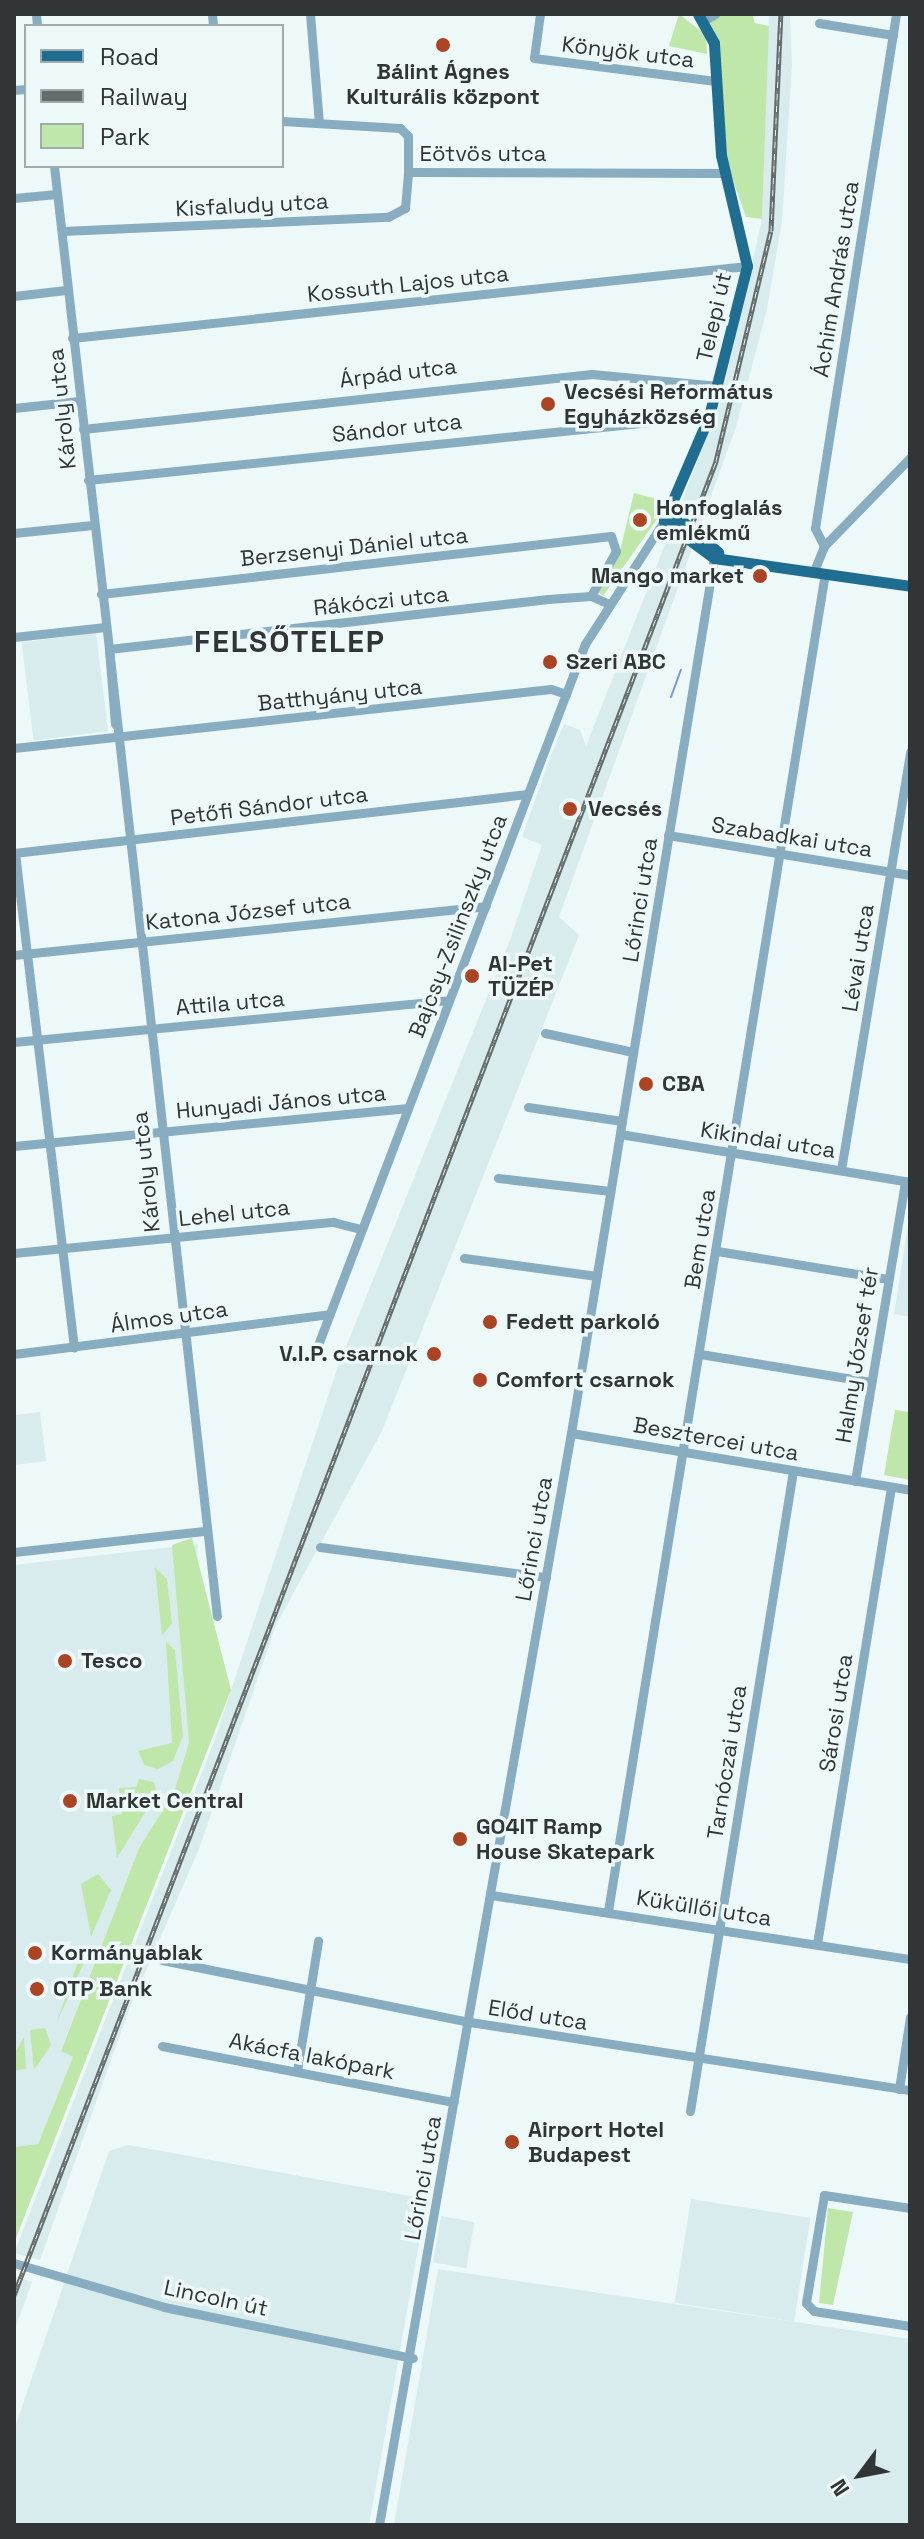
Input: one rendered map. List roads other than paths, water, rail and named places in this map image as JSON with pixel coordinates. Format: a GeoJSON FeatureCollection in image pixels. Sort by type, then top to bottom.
{"type":"FeatureCollection","features":[{"type":"Feature","properties":{"kind":"main road","name":"Telepi út"},"geometry":{"type":"LineString","coordinates":[[664,521],[681,488],[709,416],[747,266],[724,173],[716,81],[706,16]]}},
{"type":"Feature","properties":{"kind":"main road"},"geometry":{"type":"LineString","coordinates":[[681,488],[682,521],[707,548],[743,560]]}},
{"type":"Feature","properties":{"kind":"main road"},"geometry":{"type":"LineString","coordinates":[[664,521],[682,521]]}},
{"type":"Feature","properties":{"kind":"main road"},"geometry":{"type":"LineString","coordinates":[[664,521],[714,558],[910,586]]}},
{"type":"Feature","properties":{"kind":"street"},"geometry":{"type":"LineString","coordinates":[[310,14],[319,123]]}},
{"type":"Feature","properties":{"kind":"street","name":"Áchim András utca"},"geometry":{"type":"LineString","coordinates":[[824,546],[815,528],[896,14]]}},
{"type":"Feature","properties":{"kind":"street","name":"Könyök utca"},"geometry":{"type":"LineString","coordinates":[[539,17],[534,58],[716,81]]}},
{"type":"Feature","properties":{"kind":"street"},"geometry":{"type":"LineString","coordinates":[[819,23],[893,35]]}},
{"type":"Feature","properties":{"kind":"street","name":"Eötvös utca"},"geometry":{"type":"LineString","coordinates":[[284,121],[400,128],[408,136],[408,172],[724,173]]}},
{"type":"Feature","properties":{"kind":"street","name":"Károly utca"},"geometry":{"type":"LineString","coordinates":[[54,168],[109,649],[137,943],[204,1531],[217,1616]]}},
{"type":"Feature","properties":{"kind":"street","name":"Kisfaludy utca"},"geometry":{"type":"LineString","coordinates":[[62,231],[388,217],[405,208],[408,172]]}},
{"type":"Feature","properties":{"kind":"street"},"geometry":{"type":"LineString","coordinates":[[14,198],[57,194]]}},
{"type":"Feature","properties":{"kind":"street","name":"Kossuth Lajos utca"},"geometry":{"type":"LineString","coordinates":[[72,338],[747,266]]}},
{"type":"Feature","properties":{"kind":"street"},"geometry":{"type":"LineString","coordinates":[[14,296],[66,290]]}},
{"type":"Feature","properties":{"kind":"street","name":"Árpád utca"},"geometry":{"type":"LineString","coordinates":[[83,429],[578,374],[718,386]]}},
{"type":"Feature","properties":{"kind":"street"},"geometry":{"type":"LineString","coordinates":[[14,408],[79,401]]}},
{"type":"Feature","properties":{"kind":"street","name":"Sándor utca"},"geometry":{"type":"LineString","coordinates":[[88,480],[709,416]]}},
{"type":"Feature","properties":{"kind":"street"},"geometry":{"type":"LineString","coordinates":[[824,546],[910,458]]}},
{"type":"Feature","properties":{"kind":"street","name":"Bajcsy-Zsilinszky utca"},"geometry":{"type":"LineString","coordinates":[[313,1358],[566,694],[607,603],[664,521]]}},
{"type":"Feature","properties":{"kind":"street"},"geometry":{"type":"LineString","coordinates":[[14,533],[93,525]]}},
{"type":"Feature","properties":{"kind":"street","name":"Berzsenyi Dániel utca"},"geometry":{"type":"LineString","coordinates":[[101,594],[611,536],[616,551],[591,596]]}},
{"type":"Feature","properties":{"kind":"street","name":"Bem utca"},"geometry":{"type":"LineString","coordinates":[[608,1911],[780,854],[824,546]]}},
{"type":"Feature","properties":{"kind":"street","name":"Lőrinci utca"},"geometry":{"type":"LineString","coordinates":[[379,2525],[413,2358],[454,2102],[571,1433],[714,558]]}},
{"type":"Feature","properties":{"kind":"street","name":"Rákóczi utca"},"geometry":{"type":"LineString","coordinates":[[109,649],[591,596],[607,603]]}},
{"type":"Feature","properties":{"kind":"street"},"geometry":{"type":"LineString","coordinates":[[14,637],[105,627]]}},
{"type":"Feature","properties":{"kind":"street","name":"Batthyány utca"},"geometry":{"type":"LineString","coordinates":[[14,748],[551,689],[566,694]]}},
{"type":"Feature","properties":{"kind":"street","name":"Lévai utca"},"geometry":{"type":"LineString","coordinates":[[841,1170],[910,752]]}},
{"type":"Feature","properties":{"kind":"street","name":"Petőfi Sándor utca"},"geometry":{"type":"LineString","coordinates":[[15,853],[528,794]]}},
{"type":"Feature","properties":{"kind":"street","name":"Szabadkai utca"},"geometry":{"type":"LineString","coordinates":[[668,835],[910,875]]}},
{"type":"Feature","properties":{"kind":"street"},"geometry":{"type":"LineString","coordinates":[[15,853],[74,1347]]}},
{"type":"Feature","properties":{"kind":"street","name":"Katona József utca"},"geometry":{"type":"LineString","coordinates":[[14,955],[485,906]]}},
{"type":"Feature","properties":{"kind":"street","name":"Attila utca"},"geometry":{"type":"LineString","coordinates":[[14,1042],[449,1000]]}},
{"type":"Feature","properties":{"kind":"street"},"geometry":{"type":"LineString","coordinates":[[545,1033],[633,1052]]}},
{"type":"Feature","properties":{"kind":"street"},"geometry":{"type":"LineString","coordinates":[[528,1107],[622,1121]]}},
{"type":"Feature","properties":{"kind":"street","name":"Hunyadi János utca"},"geometry":{"type":"LineString","coordinates":[[14,1146],[408,1108]]}},
{"type":"Feature","properties":{"kind":"street","name":"Kikindai utca"},"geometry":{"type":"LineString","coordinates":[[620,1134],[907,1181]]}},
{"type":"Feature","properties":{"kind":"street"},"geometry":{"type":"LineString","coordinates":[[498,1178],[610,1191]]}},
{"type":"Feature","properties":{"kind":"street","name":"Halmy József tér"},"geometry":{"type":"LineString","coordinates":[[855,1481],[907,1181]]}},
{"type":"Feature","properties":{"kind":"street","name":"Lehel utca"},"geometry":{"type":"LineString","coordinates":[[14,1253],[333,1222],[361,1229]]}},
{"type":"Feature","properties":{"kind":"street"},"geometry":{"type":"LineString","coordinates":[[717,1251],[888,1279]]}},
{"type":"Feature","properties":{"kind":"street"},"geometry":{"type":"LineString","coordinates":[[464,1258],[597,1276]]}},
{"type":"Feature","properties":{"kind":"street","name":"Álmos utca"},"geometry":{"type":"LineString","coordinates":[[14,1354],[329,1314]]}},
{"type":"Feature","properties":{"kind":"street"},"geometry":{"type":"LineString","coordinates":[[700,1354],[871,1382]]}},
{"type":"Feature","properties":{"kind":"street","name":"Besztercei utca"},"geometry":{"type":"LineString","coordinates":[[571,1433],[855,1481]]}},
{"type":"Feature","properties":{"kind":"street","name":"Tarnóczai utca"},"geometry":{"type":"LineString","coordinates":[[690,2111],[793,1471]]}},
{"type":"Feature","properties":{"kind":"street"},"geometry":{"type":"LineString","coordinates":[[855,1481],[910,1490]]}},
{"type":"Feature","properties":{"kind":"street","name":"Sárosi utca"},"geometry":{"type":"LineString","coordinates":[[817,1944],[891,1487]]}},
{"type":"Feature","properties":{"kind":"street"},"geometry":{"type":"LineString","coordinates":[[14,1552],[204,1531]]}},
{"type":"Feature","properties":{"kind":"street"},"geometry":{"type":"LineString","coordinates":[[320,1547],[546,1577]]}},
{"type":"Feature","properties":{"kind":"street","name":"Küküllői utca"},"geometry":{"type":"LineString","coordinates":[[491,1895],[910,1959]]}},
{"type":"Feature","properties":{"kind":"street"},"geometry":{"type":"LineString","coordinates":[[297,2071],[318,1941]]}},
{"type":"Feature","properties":{"kind":"street","name":"Előd utca"},"geometry":{"type":"LineString","coordinates":[[162,1960],[470,2022],[904,2089]]}},
{"type":"Feature","properties":{"kind":"street"},"geometry":{"type":"LineString","coordinates":[[904,2089],[910,2017]]}},
{"type":"Feature","properties":{"kind":"street","name":"Akácfa lakópark"},"geometry":{"type":"LineString","coordinates":[[162,2046],[454,2102]]}},
{"type":"Feature","properties":{"kind":"street"},"geometry":{"type":"LineString","coordinates":[[910,2208],[824,2195],[809,2309],[910,2326]]}},
{"type":"Feature","properties":{"kind":"street","name":"Lincoln út"},"geometry":{"type":"LineString","coordinates":[[14,2263],[164,2307],[413,2358]]}},
{"type":"Feature","properties":{"kind":"waterway"},"geometry":{"type":"LineString","coordinates":[[671,697],[681,670]]}},
{"type":"Feature","properties":{"kind":"railway"},"geometry":{"type":"LineString","coordinates":[[14,2295],[716,461],[771,231],[781,14]]}},
{"type":"Feature","properties":{"kind":"place","name":"Bálint Ágnes Kulturális központ"},"geometry":{"type":"Point","coordinates":[443,45]}},
{"type":"Feature","properties":{"kind":"place","name":"Vecsési Református Egyházközség"},"geometry":{"type":"Point","coordinates":[548,404]}},
{"type":"Feature","properties":{"kind":"place","name":"Honfoglalás emlékmű"},"geometry":{"type":"Point","coordinates":[640,520]}},
{"type":"Feature","properties":{"kind":"place","name":"Mango market"},"geometry":{"type":"Point","coordinates":[760,576]}},
{"type":"Feature","properties":{"kind":"place","name":"Szeri ABC"},"geometry":{"type":"Point","coordinates":[550,662]}},
{"type":"Feature","properties":{"kind":"place","name":"Vecsés"},"geometry":{"type":"Point","coordinates":[570,809]}},
{"type":"Feature","properties":{"kind":"place","name":"Al-Pet TÜZÉP"},"geometry":{"type":"Point","coordinates":[472,976]}},
{"type":"Feature","properties":{"kind":"place","name":"CBA"},"geometry":{"type":"Point","coordinates":[646,1084]}},
{"type":"Feature","properties":{"kind":"place","name":"Fedett parkoló"},"geometry":{"type":"Point","coordinates":[490,1322]}},
{"type":"Feature","properties":{"kind":"place","name":"V.I.P. csarnok"},"geometry":{"type":"Point","coordinates":[434,1354]}},
{"type":"Feature","properties":{"kind":"place","name":"Comfort csarnok"},"geometry":{"type":"Point","coordinates":[480,1380]}},
{"type":"Feature","properties":{"kind":"place","name":"Tesco"},"geometry":{"type":"Point","coordinates":[65,1661]}},
{"type":"Feature","properties":{"kind":"place","name":"Market Central"},"geometry":{"type":"Point","coordinates":[70,1801]}},
{"type":"Feature","properties":{"kind":"place","name":"GO4IT Ramp House Skatepark"},"geometry":{"type":"Point","coordinates":[460,1839]}},
{"type":"Feature","properties":{"kind":"place","name":"Kormányablak"},"geometry":{"type":"Point","coordinates":[35,1953]}},
{"type":"Feature","properties":{"kind":"place","name":"OTP Bank"},"geometry":{"type":"Point","coordinates":[37,1989]}},
{"type":"Feature","properties":{"kind":"place","name":"Airport Hotel Budapest"},"geometry":{"type":"Point","coordinates":[512,2142]}},
{"type":"Feature","properties":{"kind":"district","name":"FELSŐTELEP"},"geometry":{"type":"Point","coordinates":[290,642]}}]}
